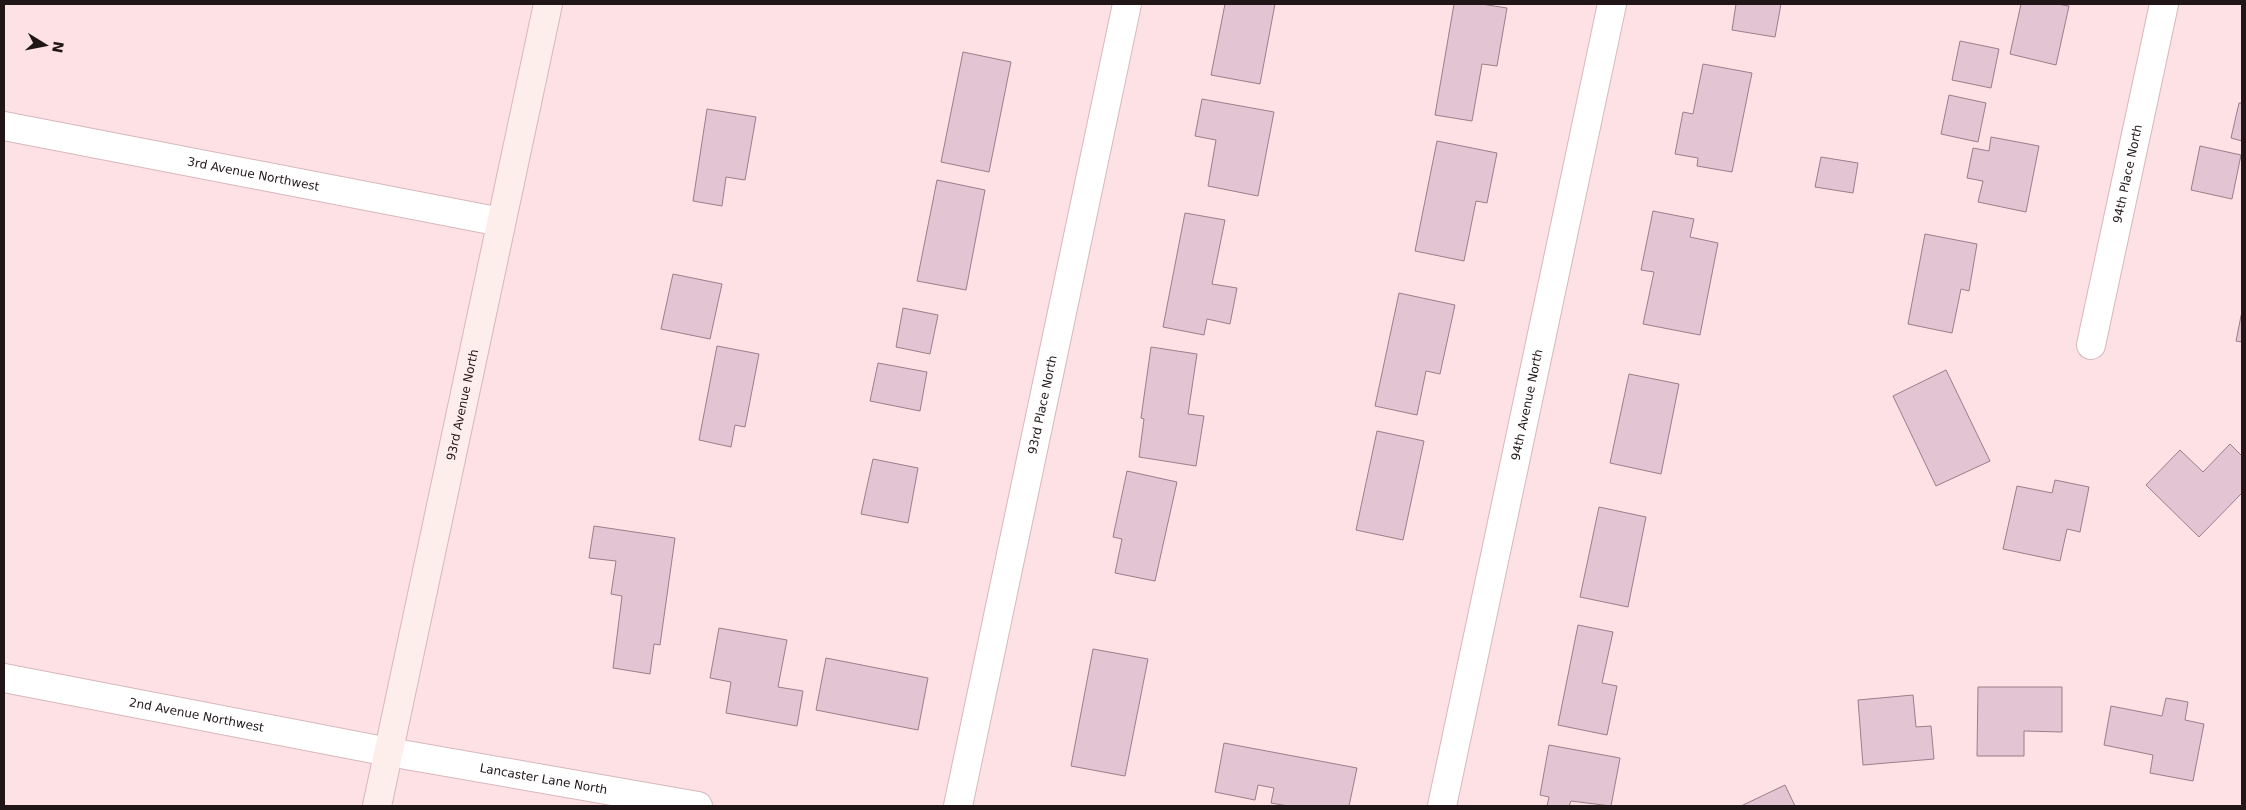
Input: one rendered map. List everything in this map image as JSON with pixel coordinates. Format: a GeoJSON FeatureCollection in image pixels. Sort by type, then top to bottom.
{"type":"FeatureCollection","features":[{"type":"Feature","properties":{"kind":"street","name":"93rd Avenue North"},"geometry":{"type":"LineString","coordinates":[[377,806],[548,4]]}},
{"type":"Feature","properties":{"kind":"street","name":"93rd Place North"},"geometry":{"type":"LineString","coordinates":[[958,806],[1127,4]]}},
{"type":"Feature","properties":{"kind":"street","name":"94th Avenue North"},"geometry":{"type":"LineString","coordinates":[[1442,806],[1612,4]]}},
{"type":"Feature","properties":{"kind":"street","name":"94th Place North"},"geometry":{"type":"LineString","coordinates":[[2091,345],[2164,4]]}},
{"type":"Feature","properties":{"kind":"street","name":"3rd Avenue Northwest"},"geometry":{"type":"LineString","coordinates":[[4,126],[501,222]]}},
{"type":"Feature","properties":{"kind":"street","name":"2nd Avenue Northwest"},"geometry":{"type":"LineString","coordinates":[[4,678],[388,752]]}},
{"type":"Feature","properties":{"kind":"street","name":"Lancaster Lane North"},"geometry":{"type":"LineString","coordinates":[[388,752],[698,806]]}},
{"type":"Feature","properties":{"kind":"building"},"geometry":{"type":"Polygon","coordinates":[[[1225,4],[1275,4],[1260,84],[1211,75],[1225,4]]]}},
{"type":"Feature","properties":{"kind":"building"},"geometry":{"type":"Polygon","coordinates":[[[1454,4],[1481,4],[1507,8],[1497,66],[1482,64],[1472,121],[1435,115],[1454,4]]]}},
{"type":"Feature","properties":{"kind":"building"},"geometry":{"type":"Polygon","coordinates":[[[1736,4],[1781,4],[1775,37],[1732,30],[1736,4]]]}},
{"type":"Feature","properties":{"kind":"building"},"geometry":{"type":"Polygon","coordinates":[[[2021,4],[2069,6],[2056,65],[2010,54],[2021,4]]]}},
{"type":"Feature","properties":{"kind":"building"},"geometry":{"type":"Polygon","coordinates":[[[1960,41],[1999,49],[1991,88],[1952,80],[1960,41]]]}},
{"type":"Feature","properties":{"kind":"building"},"geometry":{"type":"Polygon","coordinates":[[[963,52],[1011,62],[989,172],[941,162],[963,52]]]}},
{"type":"Feature","properties":{"kind":"building"},"geometry":{"type":"Polygon","coordinates":[[[1703,64],[1752,73],[1732,172],[1697,166],[1698,158],[1675,154],[1683,112],[1693,114],[1703,64]]]}},
{"type":"Feature","properties":{"kind":"building"},"geometry":{"type":"Polygon","coordinates":[[[1949,95],[1986,103],[1978,142],[1941,134],[1949,95]]]}},
{"type":"Feature","properties":{"kind":"building"},"geometry":{"type":"Polygon","coordinates":[[[1202,99],[1274,112],[1258,196],[1208,186],[1216,140],[1195,136],[1202,99]]]}},
{"type":"Feature","properties":{"kind":"building"},"geometry":{"type":"Polygon","coordinates":[[[2239,103],[2242,103],[2242,141],[2231,138],[2239,103]]]}},
{"type":"Feature","properties":{"kind":"building"},"geometry":{"type":"Polygon","coordinates":[[[707,109],[756,117],[745,180],[726,177],[722,206],[693,201],[707,109]]]}},
{"type":"Feature","properties":{"kind":"building"},"geometry":{"type":"Polygon","coordinates":[[[1991,137],[2039,146],[2026,212],[1978,202],[1983,181],[1967,178],[1973,148],[1989,151],[1991,137]]]}},
{"type":"Feature","properties":{"kind":"building"},"geometry":{"type":"Polygon","coordinates":[[[1437,141],[1497,153],[1487,203],[1476,201],[1464,261],[1415,251],[1437,141]]]}},
{"type":"Feature","properties":{"kind":"building"},"geometry":{"type":"Polygon","coordinates":[[[2200,146],[2241,155],[2232,199],[2191,190],[2200,146]]]}},
{"type":"Feature","properties":{"kind":"building"},"geometry":{"type":"Polygon","coordinates":[[[1821,157],[1858,163],[1853,193],[1815,187],[1821,157]]]}},
{"type":"Feature","properties":{"kind":"building"},"geometry":{"type":"Polygon","coordinates":[[[937,180],[985,190],[966,290],[917,281],[937,180]]]}},
{"type":"Feature","properties":{"kind":"building"},"geometry":{"type":"Polygon","coordinates":[[[1653,211],[1694,219],[1690,237],[1718,243],[1700,335],[1643,324],[1654,272],[1641,270],[1653,211]]]}},
{"type":"Feature","properties":{"kind":"building"},"geometry":{"type":"Polygon","coordinates":[[[1185,213],[1225,220],[1212,284],[1237,288],[1230,324],[1207,319],[1204,335],[1163,327],[1185,213]]]}},
{"type":"Feature","properties":{"kind":"building"},"geometry":{"type":"Polygon","coordinates":[[[1925,234],[1977,244],[1969,291],[1961,289],[1952,333],[1908,324],[1925,234]]]}},
{"type":"Feature","properties":{"kind":"building"},"geometry":{"type":"Polygon","coordinates":[[[673,274],[722,284],[710,339],[661,329],[673,274]]]}},
{"type":"Feature","properties":{"kind":"building"},"geometry":{"type":"Polygon","coordinates":[[[1399,293],[1455,305],[1440,374],[1426,371],[1417,415],[1375,406],[1399,293]]]}},
{"type":"Feature","properties":{"kind":"building"},"geometry":{"type":"Polygon","coordinates":[[[903,308],[938,315],[930,354],[896,347],[903,308]]]}},
{"type":"Feature","properties":{"kind":"building"},"geometry":{"type":"Polygon","coordinates":[[[2242,311],[2242,342],[2236,341],[2242,311]]]}},
{"type":"Feature","properties":{"kind":"building"},"geometry":{"type":"Polygon","coordinates":[[[717,346],[759,354],[745,427],[735,425],[731,447],[699,440],[717,346]]]}},
{"type":"Feature","properties":{"kind":"building"},"geometry":{"type":"Polygon","coordinates":[[[1151,347],[1197,354],[1188,414],[1204,416],[1196,466],[1139,457],[1144,419],[1141,418],[1151,347]]]}},
{"type":"Feature","properties":{"kind":"building"},"geometry":{"type":"Polygon","coordinates":[[[878,363],[927,372],[920,411],[870,401],[878,363]]]}},
{"type":"Feature","properties":{"kind":"building"},"geometry":{"type":"Polygon","coordinates":[[[1946,370],[1990,461],[1936,486],[1893,396],[1946,370]]]}},
{"type":"Feature","properties":{"kind":"building"},"geometry":{"type":"Polygon","coordinates":[[[1629,374],[1679,384],[1661,474],[1610,463],[1629,374]]]}},
{"type":"Feature","properties":{"kind":"building"},"geometry":{"type":"Polygon","coordinates":[[[1377,431],[1424,441],[1403,540],[1356,530],[1377,431]]]}},
{"type":"Feature","properties":{"kind":"building"},"geometry":{"type":"Polygon","coordinates":[[[2230,444],[2242,456],[2242,493],[2199,537],[2146,485],[2180,450],[2203,472],[2230,444]]]}},
{"type":"Feature","properties":{"kind":"building"},"geometry":{"type":"Polygon","coordinates":[[[873,459],[918,468],[908,523],[861,514],[873,459]]]}},
{"type":"Feature","properties":{"kind":"building"},"geometry":{"type":"Polygon","coordinates":[[[1127,471],[1177,482],[1155,581],[1115,573],[1122,539],[1113,537],[1127,471]]]}},
{"type":"Feature","properties":{"kind":"building"},"geometry":{"type":"Polygon","coordinates":[[[2055,480],[2089,487],[2080,532],[2067,529],[2060,561],[2003,549],[2017,486],[2052,493],[2055,480]]]}},
{"type":"Feature","properties":{"kind":"building"},"geometry":{"type":"Polygon","coordinates":[[[1599,507],[1646,517],[1628,607],[1580,597],[1599,507]]]}},
{"type":"Feature","properties":{"kind":"building"},"geometry":{"type":"Polygon","coordinates":[[[594,526],[675,538],[660,645],[654,644],[650,674],[613,668],[622,596],[611,594],[616,561],[589,558],[594,526]]]}},
{"type":"Feature","properties":{"kind":"building"},"geometry":{"type":"Polygon","coordinates":[[[1578,625],[1613,632],[1602,683],[1617,686],[1607,735],[1558,725],[1578,625]]]}},
{"type":"Feature","properties":{"kind":"building"},"geometry":{"type":"Polygon","coordinates":[[[719,628],[787,640],[778,687],[803,691],[797,726],[726,713],[731,682],[710,678],[719,628]]]}},
{"type":"Feature","properties":{"kind":"building"},"geometry":{"type":"Polygon","coordinates":[[[1093,649],[1148,659],[1125,776],[1071,766],[1093,649]]]}},
{"type":"Feature","properties":{"kind":"building"},"geometry":{"type":"Polygon","coordinates":[[[826,658],[928,678],[918,730],[816,710],[826,658]]]}},
{"type":"Feature","properties":{"kind":"building"},"geometry":{"type":"Polygon","coordinates":[[[1978,687],[2062,687],[2062,732],[2024,731],[2024,756],[1977,756],[1978,687]]]}},
{"type":"Feature","properties":{"kind":"building"},"geometry":{"type":"Polygon","coordinates":[[[1913,695],[1916,727],[1931,726],[1934,759],[1863,765],[1858,700],[1913,695]]]}},
{"type":"Feature","properties":{"kind":"building"},"geometry":{"type":"Polygon","coordinates":[[[2166,698],[2188,702],[2185,720],[2204,724],[2193,781],[2150,773],[2153,755],[2104,745],[2111,706],[2162,716],[2166,698]]]}},
{"type":"Feature","properties":{"kind":"building"},"geometry":{"type":"Polygon","coordinates":[[[1224,743],[1357,768],[1349,806],[1288,806],[1271,803],[1274,788],[1258,785],[1255,800],[1215,792],[1224,743]]]}},
{"type":"Feature","properties":{"kind":"building"},"geometry":{"type":"Polygon","coordinates":[[[1549,745],[1620,758],[1611,806],[1571,801],[1569,806],[1547,806],[1549,797],[1540,795],[1549,745]]]}},
{"type":"Feature","properties":{"kind":"building"},"geometry":{"type":"Polygon","coordinates":[[[1785,785],[1795,806],[1741,806],[1785,785]]]}}]}
